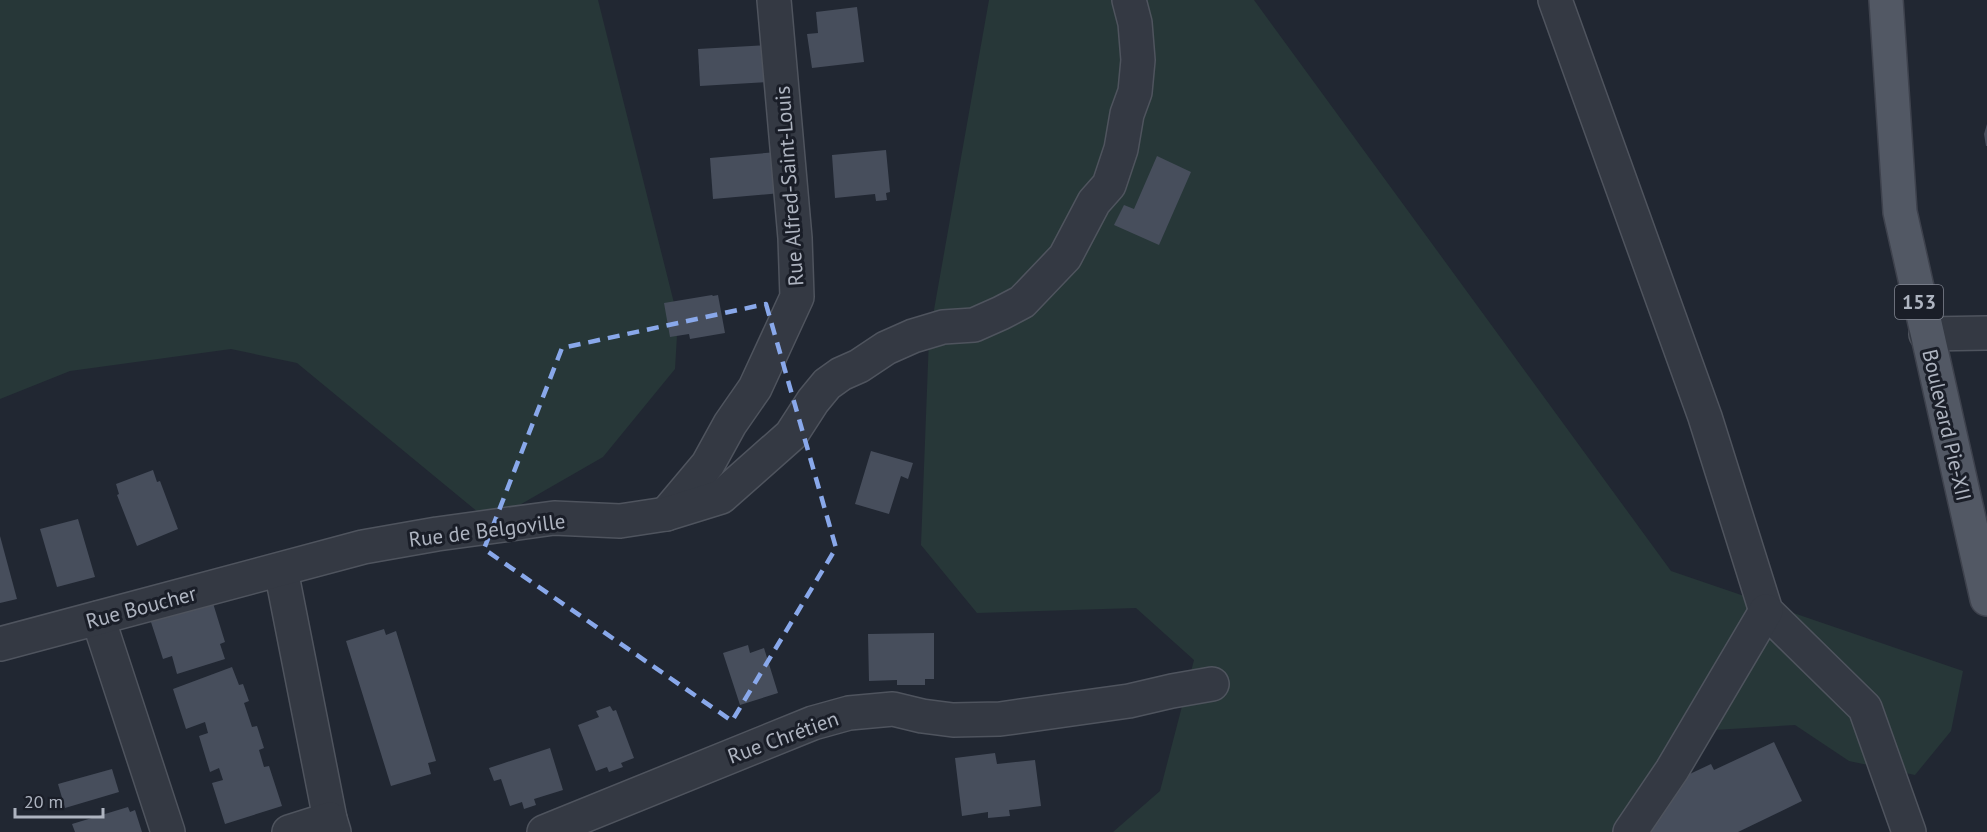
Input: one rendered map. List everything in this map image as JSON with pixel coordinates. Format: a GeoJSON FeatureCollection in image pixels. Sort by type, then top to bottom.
{"type":"FeatureCollection","features":[{"type":"Feature","properties":{"kind":"main road","name":"Boulevard Pie-XII"},"geometry":{"type":"LineString","coordinates":[[1886,0],[1900,212],[1987,599]]}},
{"type":"Feature","properties":{"kind":"street","name":"Rue Alfred-Saint-Louis"},"geometry":{"type":"LineString","coordinates":[[666,514],[708,464],[730,424],[755,388],[797,297],[795,238],[774,0]]}},
{"type":"Feature","properties":{"kind":"street","name":"Rue de Belgoville"},"geometry":{"type":"LineString","coordinates":[[281,570],[363,547],[437,534],[554,518],[620,521],[666,514],[721,497],[790,435],[826,384],[841,374],[859,366],[885,348],[913,336],[943,327],[974,325],[1022,302],[1036,285],[1051,274],[1070,250],[1094,202],[1109,185],[1121,149],[1127,114],[1135,92],[1138,60],[1135,23],[1129,0]]}},
{"type":"Feature","properties":{"kind":"street"},"geometry":{"type":"LineString","coordinates":[[1555,0],[1705,417],[1766,611],[1864,708],[1909,832]]}},
{"type":"Feature","properties":{"kind":"street"},"geometry":{"type":"LineString","coordinates":[[1926,334],[1987,333]]}},
{"type":"Feature","properties":{"kind":"street"},"geometry":{"type":"LineString","coordinates":[[281,570],[332,825],[289,832]]}},
{"type":"Feature","properties":{"kind":"street","name":"Rue Boucher"},"geometry":{"type":"LineString","coordinates":[[0,644],[281,570]]}},
{"type":"Feature","properties":{"kind":"street"},"geometry":{"type":"LineString","coordinates":[[1630,832],[1672,770],[1766,611]]}},
{"type":"Feature","properties":{"kind":"street"},"geometry":{"type":"LineString","coordinates":[[98,618],[168,832]]}},
{"type":"Feature","properties":{"kind":"street","name":"Rue Chrétien"},"geometry":{"type":"LineString","coordinates":[[544,832],[813,723],[849,713],[893,710],[953,720],[1000,719],[1129,701],[1212,684]]}},
{"type":"Feature","properties":{"kind":"highlighted area"},"geometry":{"type":"Polygon","coordinates":[[[766,304],[836,548],[732,721],[484,549],[562,348],[766,304]]]}},
{"type":"Feature","properties":{"kind":"shaded area"},"geometry":{"type":"Polygon","coordinates":[[[0,0],[598,0],[678,319],[675,369],[603,457],[490,522],[297,363],[231,349],[70,371],[0,399],[0,0]]]}},
{"type":"Feature","properties":{"kind":"shaded area"},"geometry":{"type":"Polygon","coordinates":[[[989,0],[1254,0],[1671,571],[1963,671],[1951,731],[1915,775],[1849,761],[1795,725],[1714,730],[1665,805],[1664,832],[1113,832],[1160,791],[1194,660],[1136,608],[977,613],[921,545],[929,338],[989,0]]]}},
{"type":"Feature","properties":{"kind":"building"},"geometry":{"type":"Polygon","coordinates":[[[857,7],[864,62],[812,68],[807,34],[818,33],[816,12],[857,7]]]}},
{"type":"Feature","properties":{"kind":"building"},"geometry":{"type":"Polygon","coordinates":[[[769,45],[768,82],[700,86],[698,49],[769,45]]]}},
{"type":"Feature","properties":{"kind":"building"},"geometry":{"type":"Polygon","coordinates":[[[1987,124],[1987,146],[1986,146],[1984,134],[1987,124]]]}},
{"type":"Feature","properties":{"kind":"building"},"geometry":{"type":"Polygon","coordinates":[[[886,150],[890,192],[886,193],[887,200],[876,201],[875,194],[835,198],[832,155],[886,150]]]}},
{"type":"Feature","properties":{"kind":"building"},"geometry":{"type":"Polygon","coordinates":[[[777,152],[781,193],[713,199],[710,158],[777,152]]]}},
{"type":"Feature","properties":{"kind":"building"},"geometry":{"type":"Polygon","coordinates":[[[1157,156],[1191,172],[1159,245],[1114,225],[1124,205],[1134,209],[1157,156]]]}},
{"type":"Feature","properties":{"kind":"building"},"geometry":{"type":"Polygon","coordinates":[[[718,295],[725,333],[690,339],[689,334],[670,337],[664,303],[718,295]]]}},
{"type":"Feature","properties":{"kind":"building"},"geometry":{"type":"Polygon","coordinates":[[[871,451],[913,463],[908,479],[901,476],[889,514],[855,504],[871,451]]]}},
{"type":"Feature","properties":{"kind":"building"},"geometry":{"type":"Polygon","coordinates":[[[153,470],[157,482],[160,481],[178,529],[137,546],[117,495],[119,494],[116,484],[153,470]]]}},
{"type":"Feature","properties":{"kind":"building"},"geometry":{"type":"Polygon","coordinates":[[[78,519],[95,577],[57,587],[40,529],[78,519]]]}},
{"type":"Feature","properties":{"kind":"building"},"geometry":{"type":"Polygon","coordinates":[[[0,536],[17,599],[0,603],[0,536]]]}},
{"type":"Feature","properties":{"kind":"building"},"geometry":{"type":"Polygon","coordinates":[[[212,600],[225,642],[220,644],[225,659],[177,674],[172,656],[163,659],[150,619],[212,600]]]}},
{"type":"Feature","properties":{"kind":"building"},"geometry":{"type":"Polygon","coordinates":[[[384,629],[386,635],[396,631],[436,761],[428,763],[431,774],[391,786],[346,641],[384,629]]]}},
{"type":"Feature","properties":{"kind":"building"},"geometry":{"type":"Polygon","coordinates":[[[934,633],[934,679],[925,679],[925,685],[897,685],[897,680],[869,681],[868,634],[934,633]]]}},
{"type":"Feature","properties":{"kind":"building"},"geometry":{"type":"Polygon","coordinates":[[[748,645],[750,653],[764,648],[778,693],[740,705],[723,653],[748,645]]]}},
{"type":"Feature","properties":{"kind":"building"},"geometry":{"type":"Polygon","coordinates":[[[232,667],[239,685],[243,684],[249,701],[244,703],[252,727],[257,726],[264,748],[259,750],[264,767],[269,766],[282,806],[225,824],[212,783],[223,780],[219,768],[210,772],[199,736],[208,733],[205,722],[186,729],[173,689],[232,667]]]}},
{"type":"Feature","properties":{"kind":"building"},"geometry":{"type":"Polygon","coordinates":[[[610,706],[613,711],[616,710],[634,758],[621,763],[623,767],[609,772],[607,767],[596,771],[578,725],[599,717],[596,711],[610,706]]]}},
{"type":"Feature","properties":{"kind":"building"},"geometry":{"type":"Polygon","coordinates":[[[1774,742],[1802,801],[1738,832],[1650,832],[1646,824],[1677,780],[1711,764],[1714,770],[1774,742]]]}},
{"type":"Feature","properties":{"kind":"building"},"geometry":{"type":"Polygon","coordinates":[[[550,748],[563,790],[534,799],[536,805],[524,809],[522,802],[510,806],[501,779],[494,781],[489,768],[550,748]]]}},
{"type":"Feature","properties":{"kind":"building"},"geometry":{"type":"Polygon","coordinates":[[[995,753],[997,764],[1035,760],[1041,806],[1009,810],[1010,816],[988,818],[988,812],[962,816],[955,758],[995,753]]]}},
{"type":"Feature","properties":{"kind":"building"},"geometry":{"type":"Polygon","coordinates":[[[112,769],[119,792],[65,808],[58,784],[112,769]]]}},
{"type":"Feature","properties":{"kind":"building"},"geometry":{"type":"Polygon","coordinates":[[[128,807],[130,812],[135,810],[142,832],[75,832],[72,824],[128,807]]]}}]}
